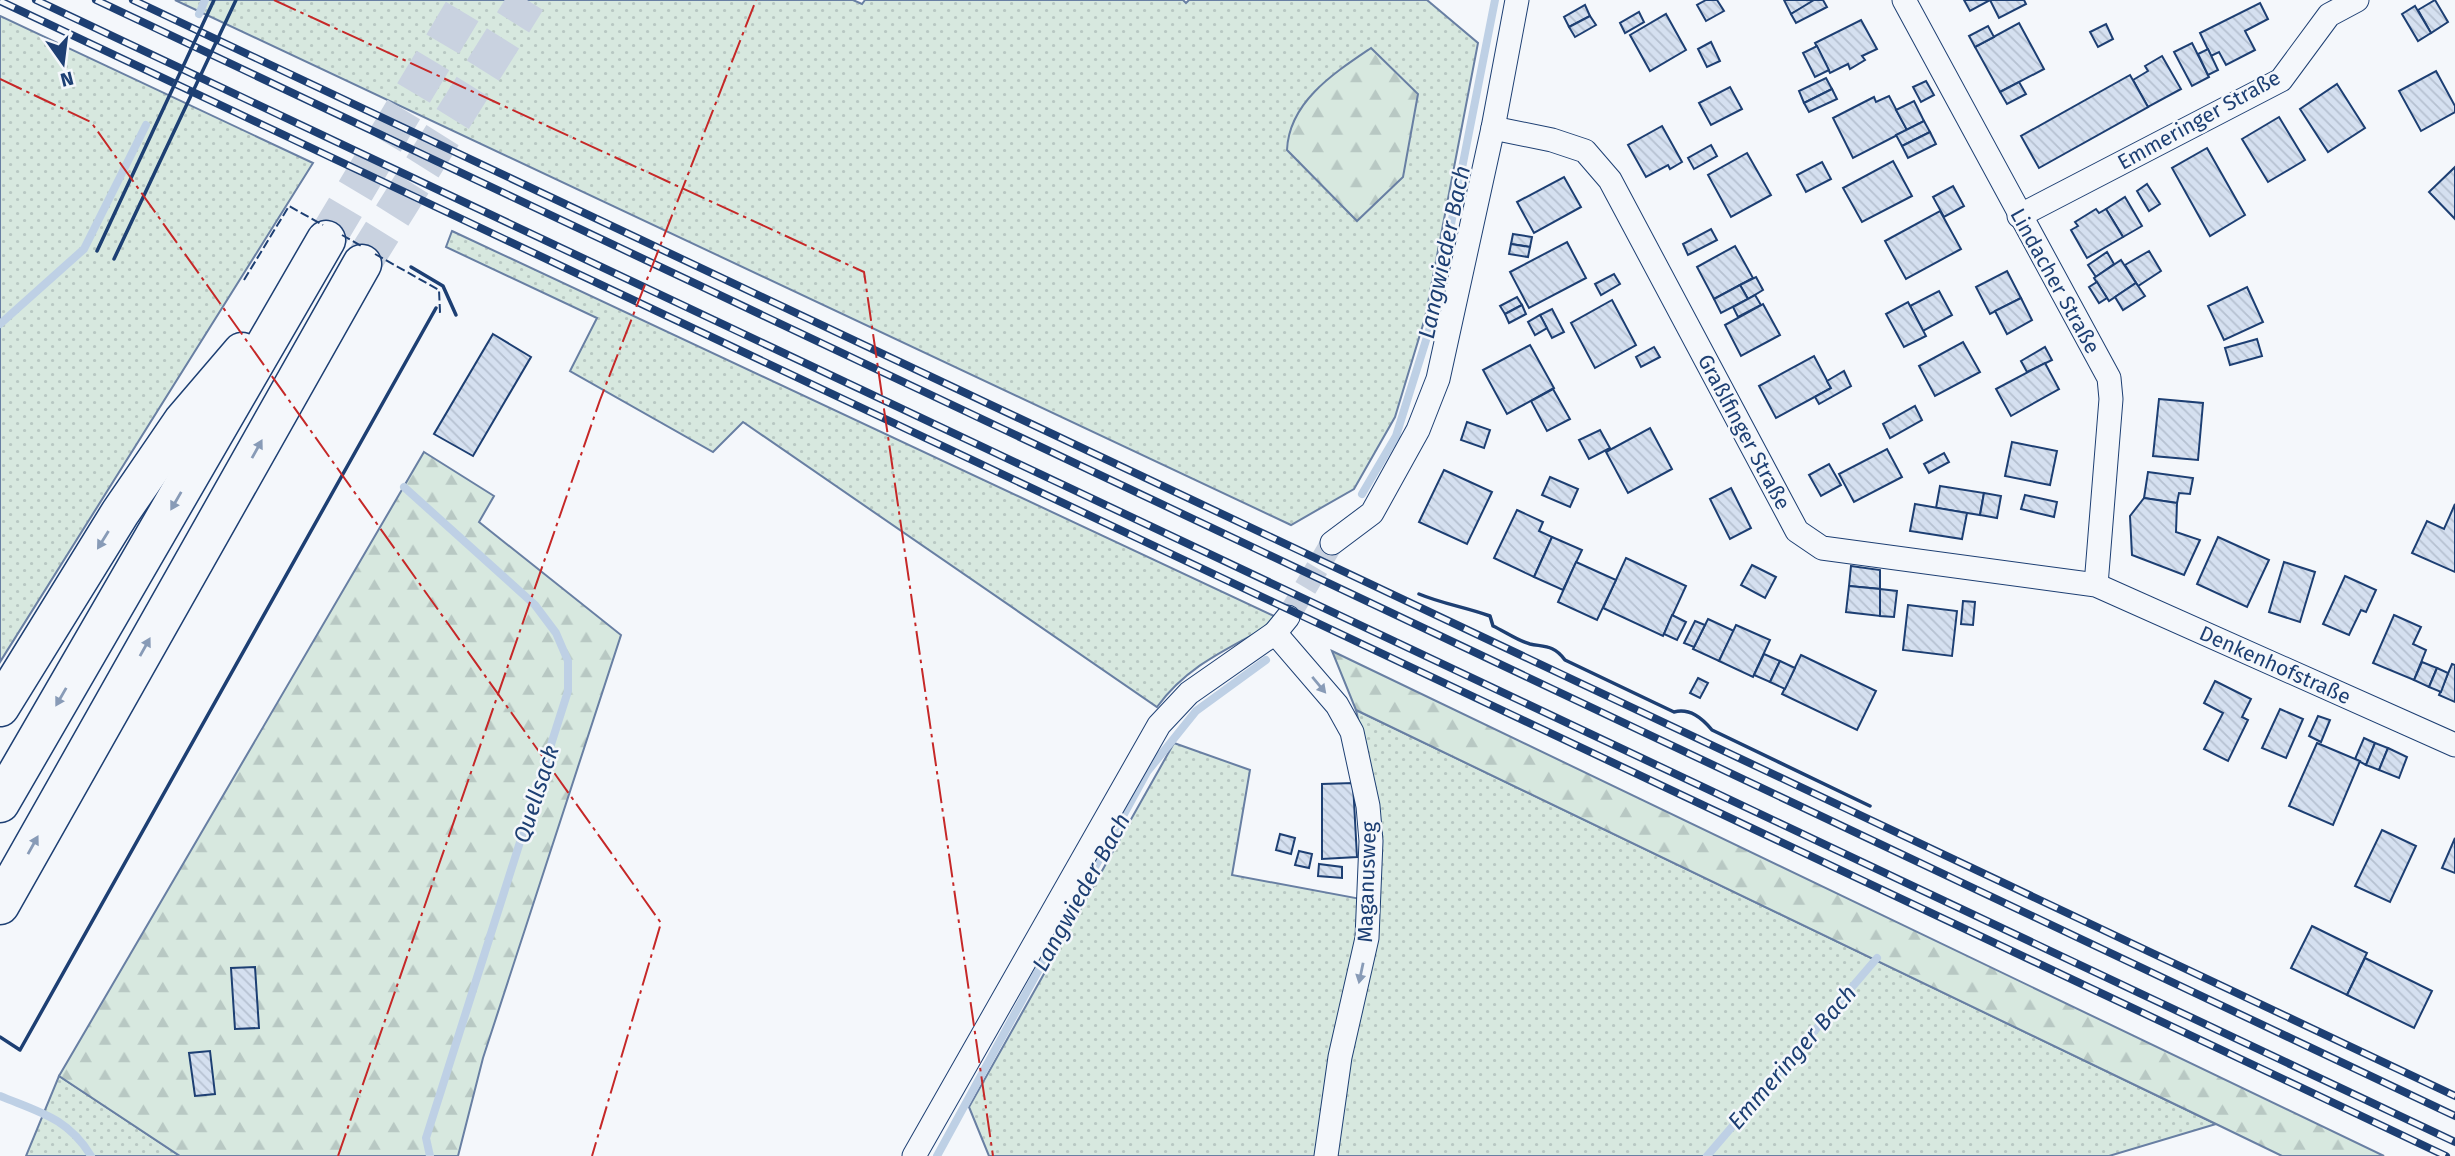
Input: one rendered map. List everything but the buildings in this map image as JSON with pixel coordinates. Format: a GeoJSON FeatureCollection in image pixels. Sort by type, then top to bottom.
{"type":"FeatureCollection","features":[{"type":"Feature","properties":{"kind":"highway"},"geometry":{"type":"LineString","coordinates":[[0,707],[120,513],[183,421],[318,257],[0,803]]}},
{"type":"Feature","properties":{"kind":"highway"},"geometry":{"type":"LineString","coordinates":[[0,905],[362,264]]}},
{"type":"Feature","properties":{"kind":"street"},"geometry":{"type":"LineString","coordinates":[[1332,543],[1372,513],[1418,430],[1438,379],[1493,128],[1517,0]]}},
{"type":"Feature","properties":{"kind":"street","name":"Lindacher Straße"},"geometry":{"type":"LineString","coordinates":[[1904,0],[2109,378],[2111,399],[2095,585]]}},
{"type":"Feature","properties":{"kind":"street","name":"Emmeringer Straße"},"geometry":{"type":"LineString","coordinates":[[2019,216],[2281,80],[2325,8],[2357,0]]}},
{"type":"Feature","properties":{"kind":"street","name":"Graßlfinger Straße"},"geometry":{"type":"LineString","coordinates":[[1493,128],[1585,151],[1610,180],[1797,531],[1822,548],[2095,585]]}},
{"type":"Feature","properties":{"kind":"street","name":"Denkenhofstraße"},"geometry":{"type":"LineString","coordinates":[[2095,585],[2455,745]]}},
{"type":"Feature","properties":{"kind":"street","name":"Maganusweg"},"geometry":{"type":"LineString","coordinates":[[914,1156],[1158,725],[1189,693],[1282,625],[1337,705],[1352,732],[1370,830],[1367,937],[1340,1057],[1326,1156]]}},
{"type":"Feature","properties":{"kind":"green space"},"geometry":{"type":"Polygon","coordinates":[[[175,0],[853,0],[862,4],[865,0],[1183,0],[1186,3],[1189,0],[1427,0],[1478,43],[1425,318],[1395,417],[1354,489],[1291,525],[175,0]]]}},
{"type":"Feature","properties":{"kind":"green space"},"geometry":{"type":"Polygon","coordinates":[[[0,16],[313,163],[0,662],[0,16]]]}},
{"type":"Feature","properties":{"kind":"green space"},"geometry":{"type":"Polygon","coordinates":[[[1371,48],[1418,94],[1403,177],[1357,221],[1287,150],[1296,117],[1305,103],[1329,79],[1371,48]]]}},
{"type":"Feature","properties":{"kind":"green space"},"geometry":{"type":"Polygon","coordinates":[[[452,231],[1274,616],[1267,627],[1193,670],[1157,707],[743,422],[713,452],[570,371],[597,318],[446,247],[452,231]]]}},
{"type":"Feature","properties":{"kind":"green space"},"geometry":{"type":"Polygon","coordinates":[[[424,452],[494,496],[479,522],[621,635],[483,1058],[458,1156],[180,1156],[59,1076],[424,452]]]}},
{"type":"Feature","properties":{"kind":"green space"},"geometry":{"type":"Polygon","coordinates":[[[1332,651],[2384,1156],[2282,1156],[1356,710],[1332,651]]]}},
{"type":"Feature","properties":{"kind":"green space"},"geometry":{"type":"Polygon","coordinates":[[[1356,710],[2216,1124],[2109,1156],[1330,1156],[1377,805],[1356,710]]]}},
{"type":"Feature","properties":{"kind":"green space"},"geometry":{"type":"Polygon","coordinates":[[[1174,743],[1250,770],[1232,875],[1361,899],[1364,912],[1320,1156],[989,1156],[969,1107],[1174,743]]]}},
{"type":"Feature","properties":{"kind":"green space"},"geometry":{"type":"Polygon","coordinates":[[[59,1076],[180,1156],[26,1156],[59,1076]]]}},
{"type":"Feature","properties":{"kind":"waterway","name":"Langwieder Bach"},"geometry":{"type":"LineString","coordinates":[[199,14],[205,0]]}},
{"type":"Feature","properties":{"kind":"waterway","name":"Langwieder Bach"},"geometry":{"type":"LineString","coordinates":[[1362,494],[1396,436],[1432,321],[1495,0]]}},
{"type":"Feature","properties":{"kind":"waterway","name":"Langwieder Bach"},"geometry":{"type":"LineString","coordinates":[[0,324],[84,249],[146,125]]}},
{"type":"Feature","properties":{"kind":"waterway","name":"Quellsack"},"geometry":{"type":"LineString","coordinates":[[404,487],[535,605],[556,633],[568,661],[568,691],[426,1138],[430,1156]]}},
{"type":"Feature","properties":{"kind":"waterway","name":"Langwieder Bach"},"geometry":{"type":"LineString","coordinates":[[937,1156],[1147,772],[1196,711],[1266,660]]}},
{"type":"Feature","properties":{"kind":"waterway","name":"Emmeringer Bach"},"geometry":{"type":"LineString","coordinates":[[1707,1156],[1877,958]]}},
{"type":"Feature","properties":{"kind":"waterway","name":"Langwieder Bach"},"geometry":{"type":"LineString","coordinates":[[0,1096],[52,1118],[73,1133],[91,1156]]}},
{"type":"Feature","properties":{"kind":"tunnel"},"geometry":{"type":"LineString","coordinates":[[326,240],[469,0]]}},
{"type":"Feature","properties":{"kind":"tunnel"},"geometry":{"type":"LineString","coordinates":[[362,264],[527,0]]}},
{"type":"Feature","properties":{"kind":"tunnel"},"geometry":{"type":"LineString","coordinates":[[1288,617],[1332,543]]}},
{"type":"Feature","properties":{"kind":"railway"},"geometry":{"type":"LineString","coordinates":[[36,0],[2455,1142]]}},
{"type":"Feature","properties":{"kind":"railway"},"geometry":{"type":"LineString","coordinates":[[96,0],[2455,1116]]}},
{"type":"Feature","properties":{"kind":"railway"},"geometry":{"type":"LineString","coordinates":[[133,0],[2455,1096]]}},
{"type":"Feature","properties":{"kind":"railway"},"geometry":{"type":"LineString","coordinates":[[0,1],[2446,1156]]}},
{"type":"Feature","properties":{"kind":"fence"},"geometry":{"type":"LineString","coordinates":[[244,280],[289,206],[323,225]]}},
{"type":"Feature","properties":{"kind":"fence"},"geometry":{"type":"LineString","coordinates":[[342,235],[363,247]]}},
{"type":"Feature","properties":{"kind":"fence"},"geometry":{"type":"LineString","coordinates":[[375,254],[439,290],[440,312],[434,311]]}},
{"type":"Feature","properties":{"kind":"wall"},"geometry":{"type":"LineString","coordinates":[[97,251],[214,0]]}},
{"type":"Feature","properties":{"kind":"wall"},"geometry":{"type":"LineString","coordinates":[[114,259],[236,0]]}},
{"type":"Feature","properties":{"kind":"wall"},"geometry":{"type":"LineString","coordinates":[[411,267],[443,286],[456,315]]}},
{"type":"Feature","properties":{"kind":"wall"},"geometry":{"type":"LineString","coordinates":[[0,1037],[20,1050],[436,308]]}},
{"type":"Feature","properties":{"kind":"wall"},"geometry":{"type":"LineString","coordinates":[[1419,594],[1490,616],[1493,626],[1516,638],[1553,649],[1565,660],[1674,712],[1685,711],[1695,715],[1712,730],[1870,806]]}},
{"type":"Feature","properties":{"kind":"power"},"geometry":{"type":"LineString","coordinates":[[274,0],[864,272],[993,1156]]}},
{"type":"Feature","properties":{"kind":"power"},"geometry":{"type":"LineString","coordinates":[[338,1156],[600,400],[756,0]]}},
{"type":"Feature","properties":{"kind":"power"},"geometry":{"type":"LineString","coordinates":[[0,79],[91,122],[661,923],[592,1156]]}}]}
